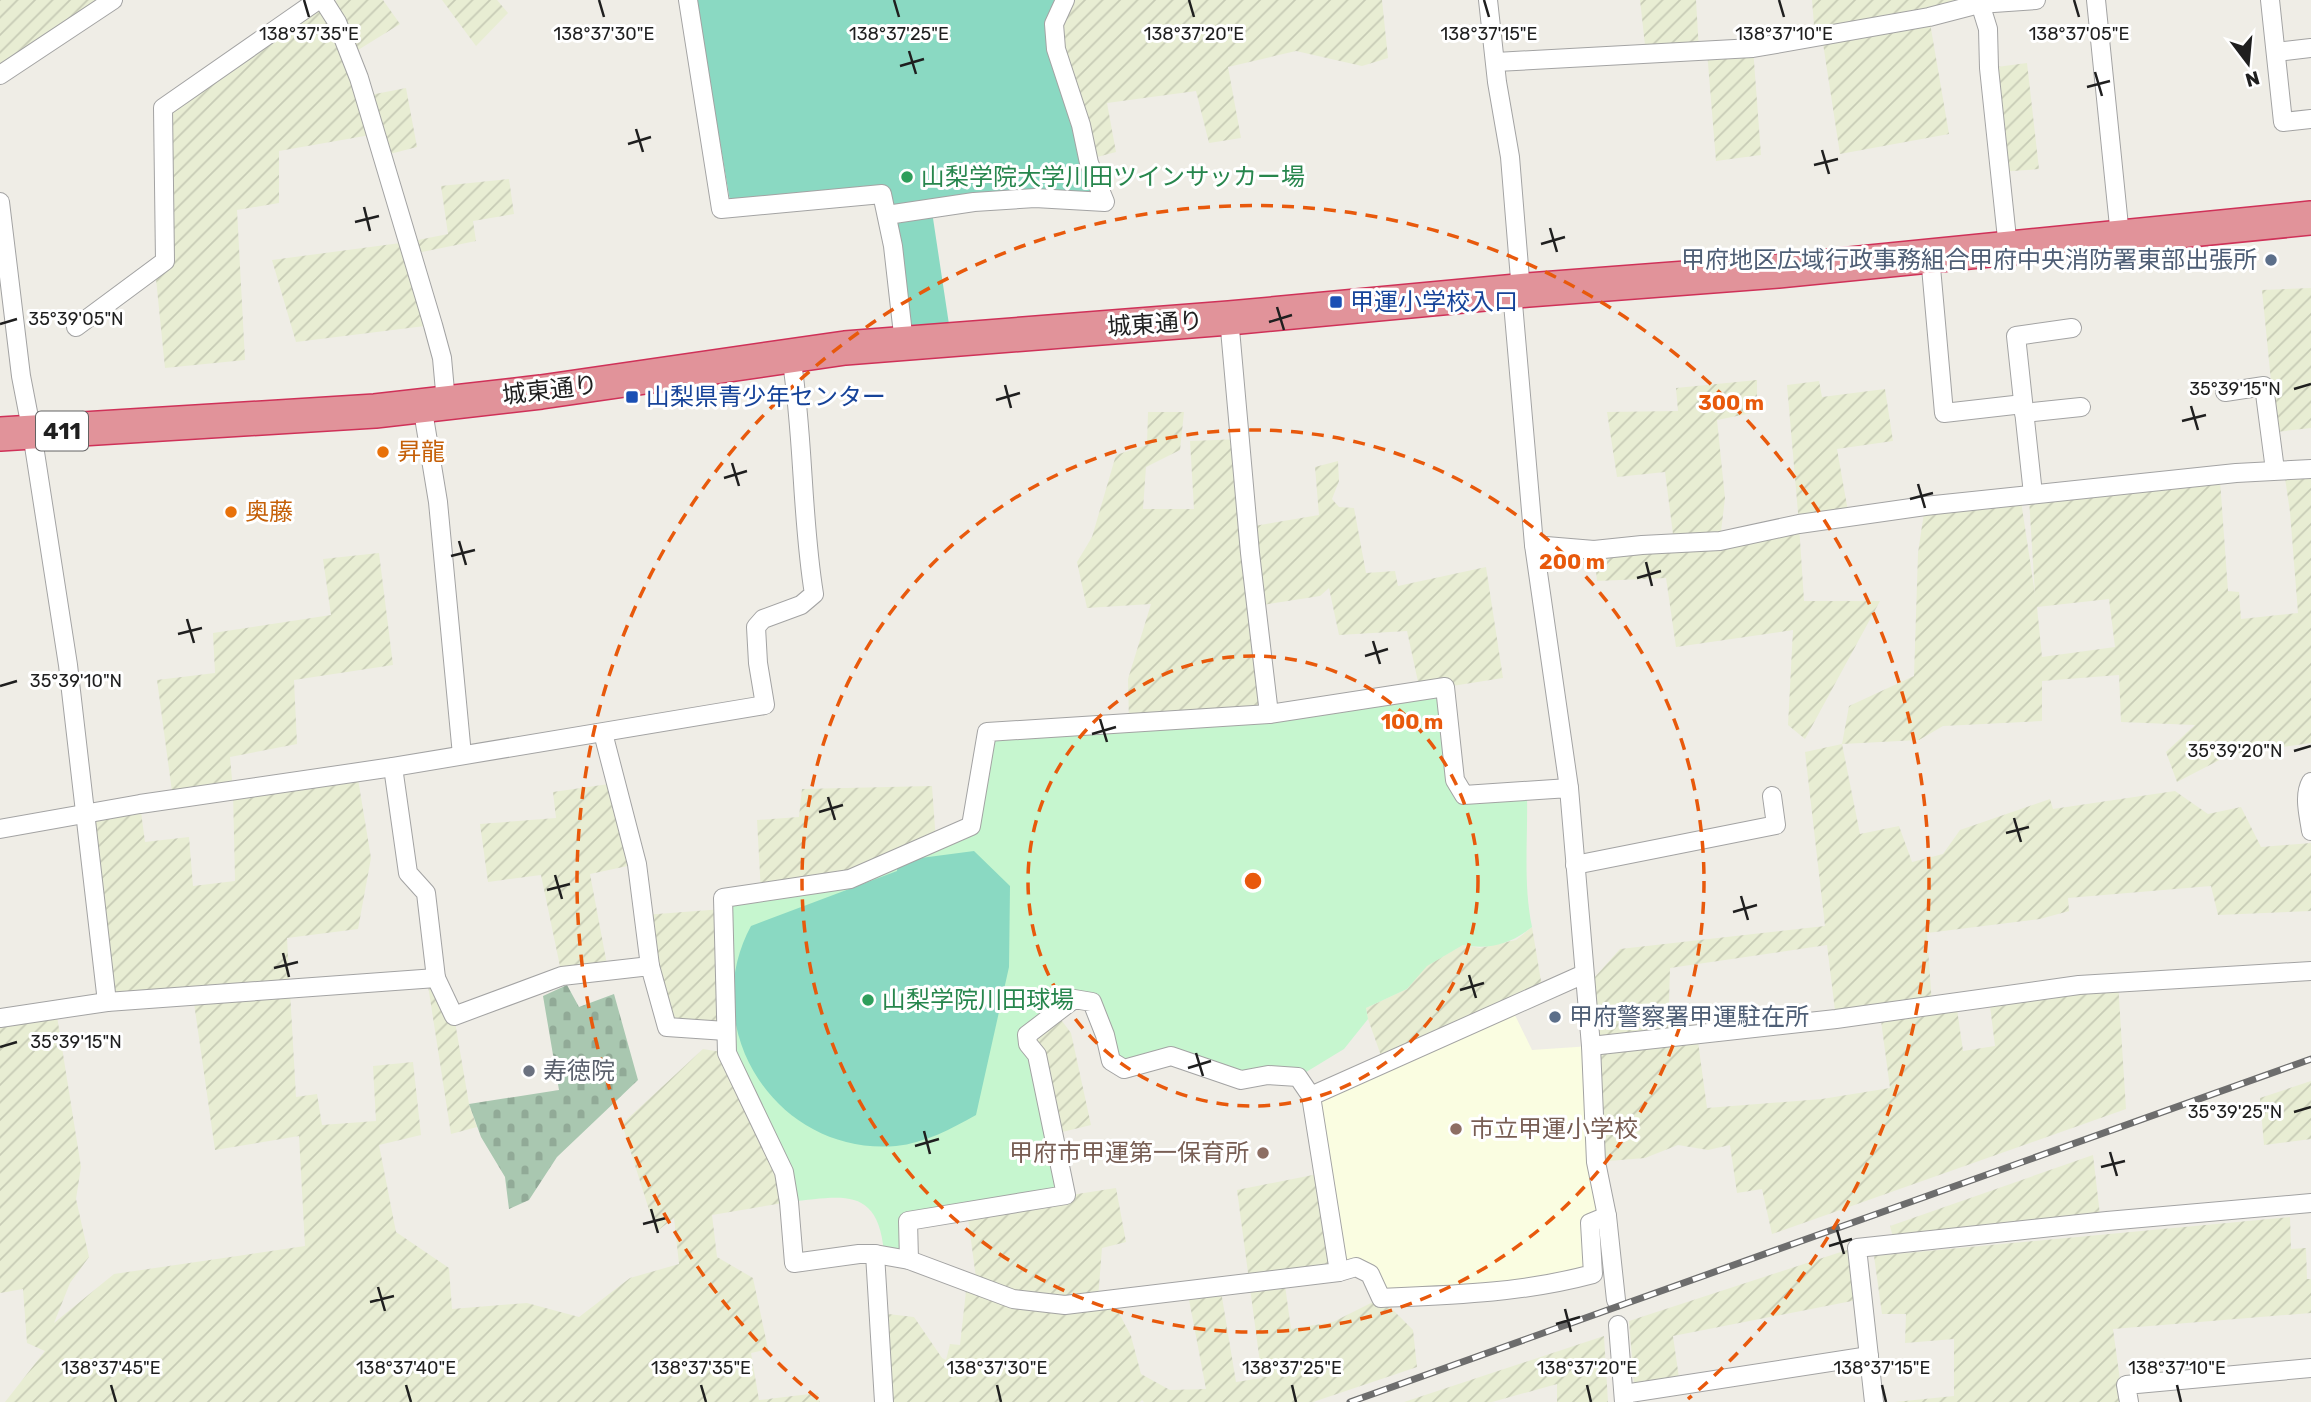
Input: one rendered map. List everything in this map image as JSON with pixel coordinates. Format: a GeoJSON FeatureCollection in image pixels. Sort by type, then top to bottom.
{"type":"FeatureCollection","features":[{"type":"Feature","properties":{"kind":"highway","name":"城東通り"},"geometry":{"type":"LineString","coordinates":[[16,433],[375,411],[541,392],[845,348],[1778,271],[2311,218]]}},
{"type":"Feature","properties":{"kind":"street"},"geometry":{"type":"LineString","coordinates":[[0,75],[113,0]]}},
{"type":"Feature","properties":{"kind":"street"},"geometry":{"type":"LineString","coordinates":[[76,327],[165,261],[163,108],[320,0],[337,22],[359,78],[442,358],[434,404],[438,502],[462,755]]}},
{"type":"Feature","properties":{"kind":"street"},"geometry":{"type":"LineString","coordinates":[[688,0],[721,209],[882,194],[893,246],[904,343]]}},
{"type":"Feature","properties":{"kind":"street"},"geometry":{"type":"LineString","coordinates":[[887,215],[974,202],[1035,198],[1105,202],[1088,163],[1081,125],[1056,49],[1054,24],[1065,0]]}},
{"type":"Feature","properties":{"kind":"street"},"geometry":{"type":"LineString","coordinates":[[1488,0],[1497,82],[1510,156],[1520,279],[1512,292],[1534,545],[1569,788],[1591,1046],[1596,1162],[1607,1216],[1616,1300]]}},
{"type":"Feature","properties":{"kind":"street"},"geometry":{"type":"LineString","coordinates":[[1496,62],[1753,48],[1916,19],[1979,2],[2036,0]]}},
{"type":"Feature","properties":{"kind":"street"},"geometry":{"type":"LineString","coordinates":[[2096,0],[2120,236]]}},
{"type":"Feature","properties":{"kind":"street"},"geometry":{"type":"LineString","coordinates":[[2270,0],[2283,122],[2311,119]]}},
{"type":"Feature","properties":{"kind":"street"},"geometry":{"type":"LineString","coordinates":[[1979,2],[1988,29],[1989,68],[2008,248]]}},
{"type":"Feature","properties":{"kind":"street"},"geometry":{"type":"LineString","coordinates":[[2276,52],[2311,48]]}},
{"type":"Feature","properties":{"kind":"street"},"geometry":{"type":"LineString","coordinates":[[0,202],[21,376],[16,433],[68,665],[107,1002]]}},
{"type":"Feature","properties":{"kind":"street"},"geometry":{"type":"LineString","coordinates":[[1930,256],[1944,413],[2081,407]]}},
{"type":"Feature","properties":{"kind":"street"},"geometry":{"type":"LineString","coordinates":[[1229,318],[1250,553],[1269,714]]}},
{"type":"Feature","properties":{"kind":"street"},"geometry":{"type":"LineString","coordinates":[[2033,494],[2016,335],[2072,328]]}},
{"type":"Feature","properties":{"kind":"street"},"geometry":{"type":"LineString","coordinates":[[0,829],[140,804],[393,767],[765,705],[758,663],[756,627],[763,618],[801,605],[814,594],[807,548],[798,398],[791,356]]}},
{"type":"Feature","properties":{"kind":"street"},"geometry":{"type":"LineString","coordinates":[[2225,392],[2264,386],[2275,470]]}},
{"type":"Feature","properties":{"kind":"street"},"geometry":{"type":"LineString","coordinates":[[1534,545],[1594,550],[1720,541],[1799,524],[1900,509],[2275,470],[2311,469]]}},
{"type":"Feature","properties":{"kind":"street"},"geometry":{"type":"LineString","coordinates":[[1569,788],[1464,795],[1455,780],[1445,687],[1269,714],[987,732],[971,825],[909,855],[850,879],[723,898],[727,1053],[784,1172],[794,1263],[875,1254],[909,1260],[1013,1299],[1065,1304],[1339,1272],[1356,1267],[1370,1274],[1381,1297],[1458,1295],[1548,1286],[1593,1274],[1590,1223],[1607,1216]]}},
{"type":"Feature","properties":{"kind":"street"},"geometry":{"type":"LineString","coordinates":[[603,733],[637,864],[650,966],[667,1027],[726,1031]]}},
{"type":"Feature","properties":{"kind":"street"},"geometry":{"type":"LineString","coordinates":[[393,767],[408,873],[425,893],[436,978],[454,1016],[562,976],[650,966]]}},
{"type":"Feature","properties":{"kind":"street"},"geometry":{"type":"LineString","coordinates":[[2311,782],[2307,808],[2311,831]]}},
{"type":"Feature","properties":{"kind":"street"},"geometry":{"type":"LineString","coordinates":[[1575,865],[1776,825],[1772,796]]}},
{"type":"Feature","properties":{"kind":"street"},"geometry":{"type":"LineString","coordinates":[[1591,1046],[1836,1019],[2079,985],[2311,971]]}},
{"type":"Feature","properties":{"kind":"street"},"geometry":{"type":"LineString","coordinates":[[1311,1096],[1584,974]]}},
{"type":"Feature","properties":{"kind":"street"},"geometry":{"type":"LineString","coordinates":[[0,1018],[107,1002],[436,978]]}},
{"type":"Feature","properties":{"kind":"street"},"geometry":{"type":"LineString","coordinates":[[909,1260],[908,1221],[1066,1195],[1037,1055],[1028,1044],[1027,1035],[1074,999],[1092,1002],[1105,1035],[1111,1061],[1124,1069],[1171,1056],[1241,1080],[1268,1075],[1297,1077],[1311,1096],[1339,1272]]}},
{"type":"Feature","properties":{"kind":"street"},"geometry":{"type":"LineString","coordinates":[[1874,1402],[1857,1248],[2107,1221],[2311,1203]]}},
{"type":"Feature","properties":{"kind":"street"},"geometry":{"type":"LineString","coordinates":[[875,1254],[884,1402]]}},
{"type":"Feature","properties":{"kind":"street"},"geometry":{"type":"LineString","coordinates":[[1618,1325],[1624,1398],[1869,1356]]}},
{"type":"Feature","properties":{"kind":"street"},"geometry":{"type":"LineString","coordinates":[[2129,1402],[2126,1385],[2311,1368]]}},
{"type":"Feature","properties":{"kind":"shaded area"},"geometry":{"type":"Polygon","coordinates":[[[0,0],[113,0],[0,75],[0,0]]]}},
{"type":"Feature","properties":{"kind":"shaded area"},"geometry":{"type":"Polygon","coordinates":[[[318,0],[327,7],[337,0],[383,0],[400,24],[350,55],[365,96],[406,88],[417,147],[382,156],[376,134],[279,151],[279,203],[237,210],[245,360],[165,368],[155,269],[165,261],[163,108],[318,0]]]}},
{"type":"Feature","properties":{"kind":"shaded area"},"geometry":{"type":"Polygon","coordinates":[[[442,0],[497,0],[508,13],[476,46],[442,0]]]}},
{"type":"Feature","properties":{"kind":"shaded area"},"geometry":{"type":"Polygon","coordinates":[[[1072,0],[1382,0],[1388,58],[1362,66],[1296,51],[1228,67],[1241,138],[1209,143],[1196,91],[1107,103],[1116,152],[1097,157],[1057,28],[1072,0]]]}},
{"type":"Feature","properties":{"kind":"shaded area"},"geometry":{"type":"Polygon","coordinates":[[[1640,0],[1696,0],[1699,51],[1646,54],[1640,0]]]}},
{"type":"Feature","properties":{"kind":"shaded area"},"geometry":{"type":"Polygon","coordinates":[[[1812,0],[1979,0],[1929,17],[1949,134],[1840,154],[1822,37],[1815,38],[1812,0]]]}},
{"type":"Feature","properties":{"kind":"shaded area"},"geometry":{"type":"Polygon","coordinates":[[[1753,48],[1761,155],[1716,161],[1707,51],[1753,48]]]}},
{"type":"Feature","properties":{"kind":"shaded area"},"geometry":{"type":"Polygon","coordinates":[[[2027,63],[2039,169],[1999,172],[1989,68],[2027,63]]]}},
{"type":"Feature","properties":{"kind":"shaded area"},"geometry":{"type":"Polygon","coordinates":[[[509,179],[514,214],[473,221],[476,241],[412,254],[433,325],[296,342],[272,260],[448,234],[441,186],[509,179]]]}},
{"type":"Feature","properties":{"kind":"shaded area"},"geometry":{"type":"Polygon","coordinates":[[[2311,288],[2311,428],[2276,432],[2262,290],[2311,288]]]}},
{"type":"Feature","properties":{"kind":"shaded area"},"geometry":{"type":"Polygon","coordinates":[[[1757,380],[1757,412],[1717,420],[1725,498],[1720,540],[1799,524],[1787,385],[1819,381],[1822,397],[1885,389],[1893,441],[1837,449],[1849,517],[1799,525],[1804,601],[1880,601],[1805,739],[1788,725],[1793,630],[1676,647],[1666,578],[1597,581],[1594,550],[1674,542],[1665,472],[1617,477],[1607,412],[1678,411],[1676,388],[1757,380]]]}},
{"type":"Feature","properties":{"kind":"shaded area"},"geometry":{"type":"Polygon","coordinates":[[[1148,412],[1184,412],[1180,450],[1146,467],[1143,509],[1194,509],[1190,441],[1241,439],[1248,527],[1319,515],[1315,467],[1338,461],[1339,481],[1332,499],[1339,507],[1354,508],[1366,573],[1395,571],[1398,586],[1486,567],[1503,678],[1420,691],[1407,631],[1339,635],[1329,588],[1320,596],[1256,606],[1269,714],[1129,723],[1128,679],[1151,604],[1087,608],[1077,562],[1092,537],[1116,455],[1147,445],[1148,412]]]}},
{"type":"Feature","properties":{"kind":"shaded area"},"geometry":{"type":"Polygon","coordinates":[[[2311,475],[2311,743],[2231,754],[2177,782],[2166,752],[2195,725],[2121,722],[2119,675],[2042,681],[2042,721],[1943,726],[1919,740],[1842,744],[1849,706],[1914,676],[1918,553],[1925,506],[2021,501],[2035,594],[2029,499],[2220,480],[2228,591],[2239,592],[2241,619],[2298,613],[2285,478],[2311,475]],[[2109,599],[2037,607],[2042,657],[2115,647],[2109,599]]]}},
{"type":"Feature","properties":{"kind":"shaded area"},"geometry":{"type":"Polygon","coordinates":[[[379,553],[393,665],[294,680],[297,744],[230,757],[233,790],[357,773],[371,858],[358,929],[287,938],[296,1097],[317,1094],[322,1125],[376,1121],[373,1066],[413,1062],[421,1135],[379,1145],[396,1232],[449,1268],[452,1309],[527,1303],[579,1317],[630,1278],[679,1264],[674,1218],[656,1232],[622,1124],[703,1049],[727,1053],[789,1202],[712,1215],[717,1257],[753,1278],[768,1349],[751,1353],[759,1400],[818,1393],[820,1402],[5,1402],[45,1351],[27,1343],[23,1289],[0,1293],[0,1018],[56,1010],[81,1167],[76,1199],[89,1257],[70,1283],[54,1323],[114,1274],[305,1246],[299,1136],[215,1150],[193,996],[107,1002],[85,814],[140,804],[145,842],[189,837],[193,886],[235,881],[233,791],[173,799],[157,680],[215,673],[213,633],[331,615],[323,559],[379,553]]]}},
{"type":"Feature","properties":{"kind":"shaded area"},"geometry":{"type":"Polygon","coordinates":[[[1842,744],[1860,834],[1899,826],[1912,862],[1943,854],[1960,830],[2050,799],[2053,809],[2175,791],[2208,814],[2241,807],[2261,847],[2311,843],[2311,911],[2218,915],[2211,886],[2068,898],[2069,911],[2040,919],[1927,933],[1932,1005],[1956,1002],[1963,1051],[1995,1046],[1989,998],[2118,982],[2126,1109],[1772,1234],[1762,1189],[1737,1193],[1730,1145],[1708,1150],[1678,1145],[1645,1158],[1596,1162],[1586,987],[1620,949],[1825,926],[1805,752],[1842,744]],[[1827,945],[1670,968],[1668,1037],[1697,1034],[1707,1108],[1822,1099],[1890,1088],[1880,1013],[1836,1019],[1827,945]]]}},
{"type":"Feature","properties":{"kind":"shaded area"},"geometry":{"type":"Polygon","coordinates":[[[616,783],[637,864],[590,874],[608,970],[562,976],[541,875],[488,882],[480,824],[556,818],[553,792],[616,783]]]}},
{"type":"Feature","properties":{"kind":"shaded area"},"geometry":{"type":"Polygon","coordinates":[[[932,786],[936,842],[850,879],[761,893],[757,820],[799,817],[802,789],[932,786]]]}},
{"type":"Feature","properties":{"kind":"shaded area"},"geometry":{"type":"Polygon","coordinates":[[[723,909],[726,1031],[667,1027],[644,915],[723,909]]]}},
{"type":"Feature","properties":{"kind":"shaded area"},"geometry":{"type":"Polygon","coordinates":[[[1532,927],[1543,993],[1384,1064],[1366,1008],[1407,989],[1426,966],[1463,945],[1480,948],[1516,940],[1532,927]]]}},
{"type":"Feature","properties":{"kind":"shaded area"},"geometry":{"type":"Polygon","coordinates":[[[427,979],[454,1016],[469,1104],[477,1127],[451,1134],[427,979]]]}},
{"type":"Feature","properties":{"kind":"shaded area","name":"市立甲運小学校"},"geometry":{"type":"Polygon","coordinates":[[[1511,1007],[1532,1050],[1591,1046],[1607,1216],[1590,1223],[1593,1274],[1381,1298],[1370,1274],[1339,1272],[1311,1096],[1511,1007]]]}},
{"type":"Feature","properties":{"kind":"shaded area"},"geometry":{"type":"Polygon","coordinates":[[[1056,1013],[1071,1033],[1091,1125],[1054,1134],[1028,1044],[1056,1013]]]}},
{"type":"Feature","properties":{"kind":"shaded area"},"geometry":{"type":"Polygon","coordinates":[[[2311,1081],[2311,1139],[2264,1145],[2260,1098],[2311,1081]]]}},
{"type":"Feature","properties":{"kind":"shaded area"},"geometry":{"type":"Polygon","coordinates":[[[2093,1155],[2100,1215],[1893,1237],[1890,1226],[2093,1155]]]}},
{"type":"Feature","properties":{"kind":"shaded area"},"geometry":{"type":"Polygon","coordinates":[[[1323,1173],[1339,1272],[1284,1278],[1291,1329],[1333,1322],[1381,1298],[1413,1330],[1417,1367],[1313,1402],[884,1402],[879,1313],[914,1317],[946,1360],[950,1344],[960,1345],[967,1282],[977,1285],[967,1211],[1116,1188],[1126,1242],[1102,1248],[1098,1299],[1111,1298],[1131,1336],[1141,1374],[1170,1390],[1206,1389],[1187,1289],[1220,1285],[1236,1382],[1262,1378],[1237,1190],[1323,1173]]]}},
{"type":"Feature","properties":{"kind":"shaded area"},"geometry":{"type":"Polygon","coordinates":[[[2290,1217],[2291,1249],[2306,1248],[2307,1279],[2311,1279],[2311,1313],[2113,1329],[2123,1402],[1895,1402],[1954,1396],[1954,1339],[1905,1343],[1906,1314],[1882,1314],[1874,1256],[2290,1217]]]}},
{"type":"Feature","properties":{"kind":"shaded area"},"geometry":{"type":"Polygon","coordinates":[[[1850,1249],[1857,1300],[1673,1336],[1679,1378],[1634,1383],[1629,1321],[1850,1249]]]}},
{"type":"Feature","properties":{"kind":"shaded area"},"geometry":{"type":"Polygon","coordinates":[[[1604,1336],[1608,1402],[1557,1402],[1557,1384],[1492,1402],[1404,1402],[1604,1336]]]}},
{"type":"Feature","properties":{"kind":"green space","name":"山梨学院大学川田ツインサッカー場"},"geometry":{"type":"Polygon","coordinates":[[[696,0],[1056,0],[1048,25],[1095,193],[931,205],[950,331],[907,334],[886,188],[730,201],[696,0]]]}},
{"type":"Feature","properties":{"kind":"green space"},"geometry":{"type":"Polygon","coordinates":[[[1445,687],[1451,788],[1527,796],[1527,878],[1532,927],[1516,938],[1500,944],[1482,947],[1463,945],[1427,966],[1407,989],[1366,1008],[1368,1019],[1344,1049],[1298,1077],[1241,1080],[1171,1056],[1124,1069],[1092,1002],[1074,999],[1027,1035],[1066,1195],[908,1221],[909,1260],[884,1252],[874,1215],[865,1205],[840,1198],[789,1202],[727,1053],[723,898],[806,887],[970,826],[987,732],[1269,714],[1445,687]]]}},
{"type":"Feature","properties":{"kind":"green space","name":"山梨学院川田球場"},"geometry":{"type":"Polygon","coordinates":[[[974,851],[1010,886],[1009,967],[976,1115],[927,1139],[896,1146],[854,1144],[816,1130],[783,1108],[758,1079],[741,1044],[733,1006],[736,966],[751,926],[897,871],[898,861],[974,851]]]}},
{"type":"Feature","properties":{"kind":"green space"},"geometry":{"type":"Polygon","coordinates":[[[567,985],[579,1007],[614,994],[638,1080],[557,1157],[529,1200],[509,1209],[505,1177],[481,1137],[469,1104],[559,1090],[543,996],[567,985]]]}},
{"type":"Feature","properties":{"kind":"railway"},"geometry":{"type":"LineString","coordinates":[[1350,1402],[2311,1059]]}},
{"type":"Feature","properties":{"kind":"place","name":"山梨学院大学川田ツインサッカー場"},"geometry":{"type":"Point","coordinates":[907,177]}},
{"type":"Feature","properties":{"kind":"place","name":"甲府地区広域行政事務組合甲府中央消防署東部出張所"},"geometry":{"type":"Point","coordinates":[2271,260]}},
{"type":"Feature","properties":{"kind":"place","name":"甲運小学校入口"},"geometry":{"type":"Point","coordinates":[1336,302]}},
{"type":"Feature","properties":{"kind":"place","name":"山梨県青少年センター"},"geometry":{"type":"Point","coordinates":[632,397]}},
{"type":"Feature","properties":{"kind":"place","name":"昇龍"},"geometry":{"type":"Point","coordinates":[383,452]}},
{"type":"Feature","properties":{"kind":"place","name":"奥藤"},"geometry":{"type":"Point","coordinates":[231,512]}},
{"type":"Feature","properties":{"kind":"place","name":"山梨学院川田球場"},"geometry":{"type":"Point","coordinates":[868,1000]}},
{"type":"Feature","properties":{"kind":"place","name":"甲府警察署甲運駐在所"},"geometry":{"type":"Point","coordinates":[1555,1017]}},
{"type":"Feature","properties":{"kind":"place","name":"寿徳院"},"geometry":{"type":"Point","coordinates":[529,1071]}},
{"type":"Feature","properties":{"kind":"place","name":"市立甲運小学校"},"geometry":{"type":"Point","coordinates":[1456,1129]}},
{"type":"Feature","properties":{"kind":"place","name":"甲府市甲運第一保育所"},"geometry":{"type":"Point","coordinates":[1263,1153]}}]}
